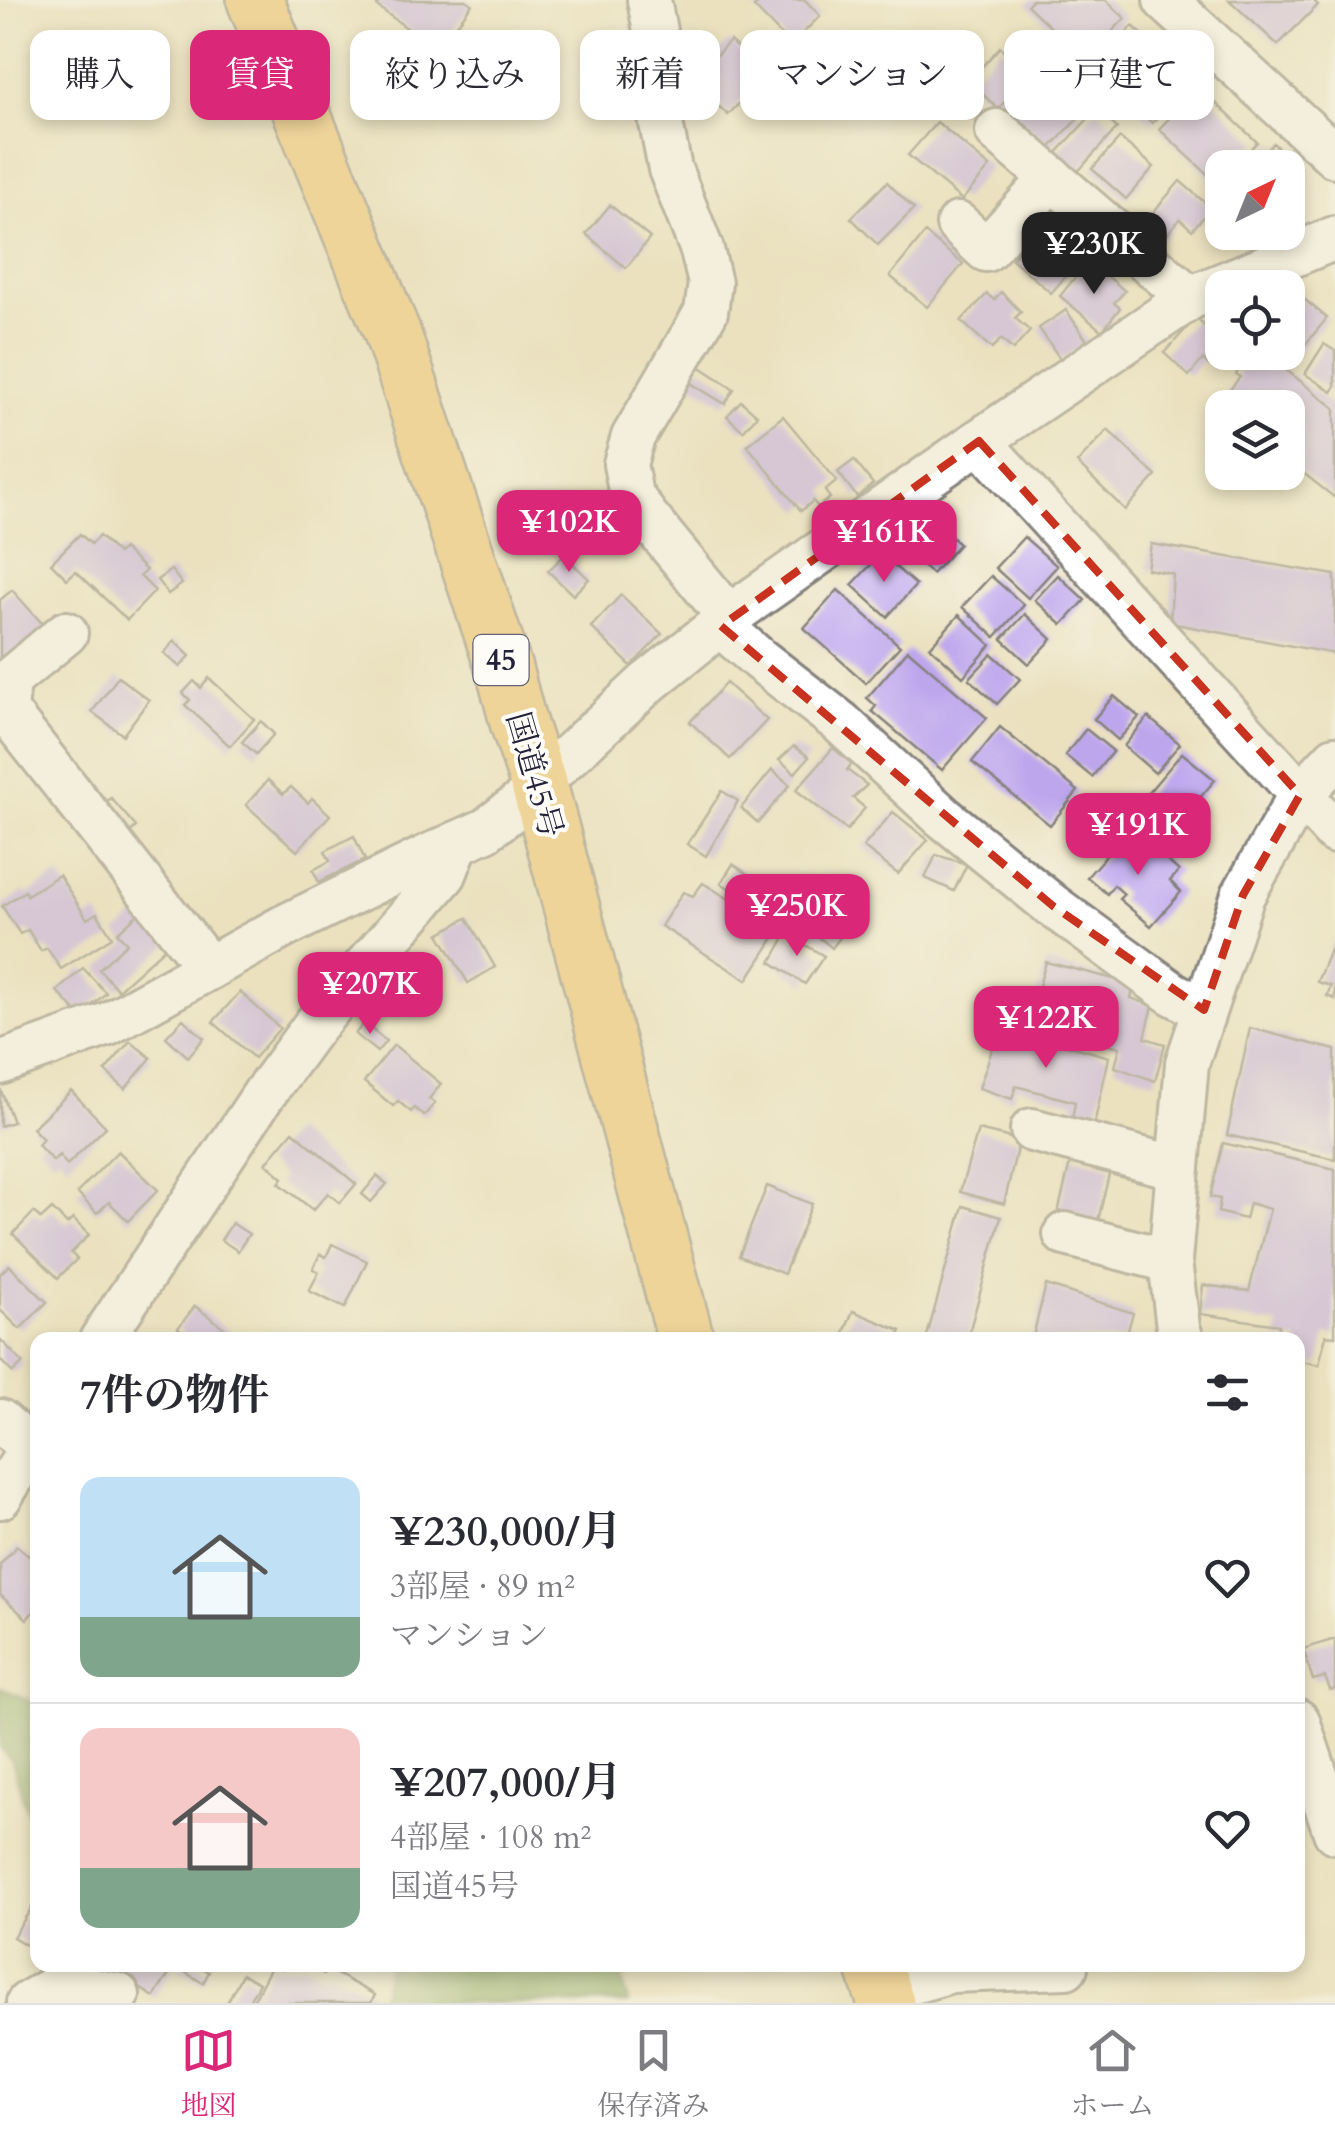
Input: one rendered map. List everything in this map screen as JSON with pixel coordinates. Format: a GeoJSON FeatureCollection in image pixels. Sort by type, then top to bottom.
{"type":"FeatureCollection","features":[{"type":"Feature","properties":{"kind":"highway","name":"国道45号"},"geometry":{"type":"LineString","coordinates":[[255,0],[392,332],[504,669],[540,788],[684,1332]]}},
{"type":"Feature","properties":{"kind":"street"},"geometry":{"type":"LineString","coordinates":[[649,0],[660,62],[660,118],[670,169],[702,250],[710,283],[706,312],[633,436],[624,464],[631,495],[758,660],[840,722],[943,817],[1053,906],[1172,993],[1204,1010]]}},
{"type":"Feature","properties":{"kind":"street"},"geometry":{"type":"LineString","coordinates":[[1166,0],[1335,156]]}},
{"type":"Feature","properties":{"kind":"street"},"geometry":{"type":"LineString","coordinates":[[998,131],[1190,298]]}},
{"type":"Feature","properties":{"kind":"street"},"geometry":{"type":"LineString","coordinates":[[958,224],[986,250],[1052,178]]}},
{"type":"Feature","properties":{"kind":"street"},"geometry":{"type":"LineString","coordinates":[[0,1063],[108,1024],[283,927],[486,830],[540,788],[552,771],[646,684],[725,622],[979,441],[1190,298],[1335,238]]}},
{"type":"Feature","properties":{"kind":"street"},"geometry":{"type":"LineString","coordinates":[[979,441],[1335,832]]}},
{"type":"Feature","properties":{"kind":"street"},"geometry":{"type":"LineString","coordinates":[[66,632],[9,680],[6,711],[209,968]]}},
{"type":"Feature","properties":{"kind":"street"},"geometry":{"type":"LineString","coordinates":[[1178,1332],[1170,1261],[1187,1062],[1243,895],[1300,795],[1335,758]]}},
{"type":"Feature","properties":{"kind":"street"},"geometry":{"type":"LineString","coordinates":[[106,1332],[264,1094],[314,1026],[445,874],[457,844]]}},
{"type":"Feature","properties":{"kind":"street"},"geometry":{"type":"LineString","coordinates":[[1032,1130],[1176,1168]]}},
{"type":"Feature","properties":{"kind":"street"},"geometry":{"type":"LineString","coordinates":[[1065,1234],[1170,1261]]}},
{"type":"Feature","properties":{"kind":"street"},"geometry":{"type":"LineString","coordinates":[[0,1497],[23,1435]]}},
{"type":"Feature","properties":{"kind":"street"},"geometry":{"type":"LineString","coordinates":[[1305,1742],[1335,1832]]}},
{"type":"Feature","properties":{"kind":"street"},"geometry":{"type":"LineString","coordinates":[[880,1986],[946,1972]]}},
{"type":"Feature","properties":{"kind":"street"},"geometry":{"type":"LineString","coordinates":[[28,2003],[60,1984],[118,1995]]}},
{"type":"Feature","properties":{"kind":"highlighted area"},"geometry":{"type":"Polygon","coordinates":[[[979,441],[1300,795],[1243,895],[1204,1010],[1053,906],[721,626],[979,441]]]}},
{"type":"Feature","properties":{"kind":"green space"},"geometry":{"type":"Polygon","coordinates":[[[0,1687],[30,1701],[30,1823],[12,1760],[0,1748],[0,1687]]]}},
{"type":"Feature","properties":{"kind":"green space"},"geometry":{"type":"Polygon","coordinates":[[[387,1972],[621,1972],[628,2003],[380,2003],[387,1972]]]}},
{"type":"Feature","properties":{"kind":"building"},"geometry":{"type":"Polygon","coordinates":[[[382,0],[466,0],[472,4],[453,30],[410,30],[377,6],[382,0]]]}},
{"type":"Feature","properties":{"kind":"building"},"geometry":{"type":"Polygon","coordinates":[[[761,0],[805,0],[820,16],[806,30],[776,30],[754,7],[761,0]]]}},
{"type":"Feature","properties":{"kind":"building"},"geometry":{"type":"Polygon","coordinates":[[[1032,0],[1106,0],[1125,18],[1114,30],[1053,30],[1027,5],[1032,0]]]}},
{"type":"Feature","properties":{"kind":"building"},"geometry":{"type":"Polygon","coordinates":[[[1229,0],[1313,0],[1318,5],[1278,45],[1229,0]]]}},
{"type":"Feature","properties":{"kind":"building"},"geometry":{"type":"Polygon","coordinates":[[[730,41],[740,50],[740,102],[728,115],[720,107],[720,52],[730,41]]]}},
{"type":"Feature","properties":{"kind":"building"},"geometry":{"type":"Polygon","coordinates":[[[1000,47],[1004,51],[1004,103],[998,109],[984,95],[984,65],[1000,47]]]}},
{"type":"Feature","properties":{"kind":"building"},"geometry":{"type":"Polygon","coordinates":[[[1214,101],[1257,142],[1250,150],[1205,150],[1205,172],[1159,129],[1168,120],[1214,120],[1214,101]]]}},
{"type":"Feature","properties":{"kind":"building"},"geometry":{"type":"Polygon","coordinates":[[[1020,120],[1076,120],[1050,148],[1020,120]]]}},
{"type":"Feature","properties":{"kind":"building"},"geometry":{"type":"Polygon","coordinates":[[[1087,120],[1109,120],[1117,128],[1074,176],[1053,157],[1087,120]]]}},
{"type":"Feature","properties":{"kind":"building"},"geometry":{"type":"Polygon","coordinates":[[[937,122],[990,167],[962,200],[908,155],[937,122]]]}},
{"type":"Feature","properties":{"kind":"building"},"geometry":{"type":"Polygon","coordinates":[[[1120,138],[1154,167],[1126,199],[1092,169],[1120,138]]]}},
{"type":"Feature","properties":{"kind":"building"},"geometry":{"type":"Polygon","coordinates":[[[1180,181],[1205,203],[1205,215],[1192,230],[1180,219],[1162,240],[1143,224],[1180,181]]]}},
{"type":"Feature","properties":{"kind":"building"},"geometry":{"type":"Polygon","coordinates":[[[887,182],[914,209],[878,245],[851,218],[887,182]]]}},
{"type":"Feature","properties":{"kind":"building"},"geometry":{"type":"Polygon","coordinates":[[[610,205],[650,238],[626,268],[586,234],[610,205]]]}},
{"type":"Feature","properties":{"kind":"building"},"geometry":{"type":"Polygon","coordinates":[[[1048,218],[1087,252],[1051,293],[1012,259],[1048,218]]]}},
{"type":"Feature","properties":{"kind":"building"},"geometry":{"type":"Polygon","coordinates":[[[925,233],[963,264],[927,307],[890,276],[925,233]]]}},
{"type":"Feature","properties":{"kind":"building"},"geometry":{"type":"Polygon","coordinates":[[[1082,269],[1092,277],[1099,269],[1125,291],[1114,303],[1120,308],[1102,331],[1060,296],[1082,269]]]}},
{"type":"Feature","properties":{"kind":"building"},"geometry":{"type":"Polygon","coordinates":[[[1001,292],[1021,312],[1015,318],[1030,331],[1013,350],[1001,339],[992,349],[961,321],[987,294],[994,300],[1001,292]]]}},
{"type":"Feature","properties":{"kind":"building"},"geometry":{"type":"Polygon","coordinates":[[[1305,300],[1327,318],[1305,345],[1305,300]]]}},
{"type":"Feature","properties":{"kind":"building"},"geometry":{"type":"Polygon","coordinates":[[[1066,310],[1088,342],[1061,360],[1039,328],[1066,310]]]}},
{"type":"Feature","properties":{"kind":"building"},"geometry":{"type":"Polygon","coordinates":[[[1196,318],[1205,326],[1205,361],[1189,376],[1164,353],[1196,318]]]}},
{"type":"Feature","properties":{"kind":"building"},"geometry":{"type":"Polygon","coordinates":[[[1324,344],[1335,351],[1332,392],[1305,374],[1324,344]]]}},
{"type":"Feature","properties":{"kind":"building"},"geometry":{"type":"Polygon","coordinates":[[[699,366],[734,389],[725,404],[689,382],[699,366]]]}},
{"type":"Feature","properties":{"kind":"building"},"geometry":{"type":"Polygon","coordinates":[[[1239,370],[1286,370],[1335,408],[1335,498],[1305,474],[1305,390],[1230,390],[1240,377],[1236,374],[1239,370]]]}},
{"type":"Feature","properties":{"kind":"building"},"geometry":{"type":"Polygon","coordinates":[[[741,401],[757,415],[743,431],[727,416],[741,401]]]}},
{"type":"Feature","properties":{"kind":"building"},"geometry":{"type":"Polygon","coordinates":[[[783,416],[837,481],[825,491],[830,498],[818,507],[813,501],[801,511],[747,445],[783,416]]]}},
{"type":"Feature","properties":{"kind":"building"},"geometry":{"type":"Polygon","coordinates":[[[1108,430],[1156,476],[1125,510],[1077,463],[1108,430]]]}},
{"type":"Feature","properties":{"kind":"building"},"geometry":{"type":"Polygon","coordinates":[[[854,460],[873,484],[857,497],[838,472],[854,460]]]}},
{"type":"Feature","properties":{"kind":"building"},"geometry":{"type":"Polygon","coordinates":[[[926,514],[959,544],[932,574],[899,544],[926,514]]]}},
{"type":"Feature","properties":{"kind":"building"},"geometry":{"type":"Polygon","coordinates":[[[80,534],[91,544],[99,536],[118,554],[123,549],[146,570],[140,576],[155,591],[127,620],[76,571],[67,579],[51,563],[80,534]]]}},
{"type":"Feature","properties":{"kind":"building"},"geometry":{"type":"Polygon","coordinates":[[[1024,537],[1057,566],[1028,598],[995,568],[1024,537]]]}},
{"type":"Feature","properties":{"kind":"building"},"geometry":{"type":"Polygon","coordinates":[[[1151,544],[1335,575],[1335,654],[1170,623],[1173,574],[1147,569],[1151,544]]]}},
{"type":"Feature","properties":{"kind":"building"},"geometry":{"type":"Polygon","coordinates":[[[881,554],[916,585],[887,617],[852,585],[881,554]]]}},
{"type":"Feature","properties":{"kind":"building"},"geometry":{"type":"Polygon","coordinates":[[[564,555],[589,579],[573,595],[548,571],[564,555]]]}},
{"type":"Feature","properties":{"kind":"building"},"geometry":{"type":"Polygon","coordinates":[[[171,570],[182,584],[168,594],[157,580],[171,570]]]}},
{"type":"Feature","properties":{"kind":"building"},"geometry":{"type":"Polygon","coordinates":[[[1058,575],[1085,600],[1062,625],[1035,600],[1058,575]]]}},
{"type":"Feature","properties":{"kind":"building"},"geometry":{"type":"Polygon","coordinates":[[[991,576],[1024,605],[995,637],[962,607],[991,576]]]}},
{"type":"Feature","properties":{"kind":"building"},"geometry":{"type":"Polygon","coordinates":[[[12,590],[47,629],[0,669],[0,600],[12,590]]]}},
{"type":"Feature","properties":{"kind":"building"},"geometry":{"type":"Polygon","coordinates":[[[838,590],[900,646],[866,683],[804,628],[838,590]]]}},
{"type":"Feature","properties":{"kind":"building"},"geometry":{"type":"Polygon","coordinates":[[[621,595],[662,634],[631,666],[591,627],[621,595]]]}},
{"type":"Feature","properties":{"kind":"building"},"geometry":{"type":"Polygon","coordinates":[[[1025,614],[1052,639],[1029,664],[1002,639],[1025,614]]]}},
{"type":"Feature","properties":{"kind":"building"},"geometry":{"type":"Polygon","coordinates":[[[959,615],[991,645],[963,677],[930,647],[959,615]]]}},
{"type":"Feature","properties":{"kind":"building"},"geometry":{"type":"Polygon","coordinates":[[[174,641],[190,656],[180,667],[164,653],[174,641]]]}},
{"type":"Feature","properties":{"kind":"building"},"geometry":{"type":"Polygon","coordinates":[[[908,650],[987,718],[942,770],[872,711],[876,706],[867,698],[908,650]]]}},
{"type":"Feature","properties":{"kind":"building"},"geometry":{"type":"Polygon","coordinates":[[[992,654],[1020,679],[997,704],[969,679],[992,654]]]}},
{"type":"Feature","properties":{"kind":"building"},"geometry":{"type":"Polygon","coordinates":[[[118,677],[149,700],[123,735],[92,712],[118,677]]]}},
{"type":"Feature","properties":{"kind":"building"},"geometry":{"type":"Polygon","coordinates":[[[209,678],[254,719],[230,746],[185,705],[190,700],[183,693],[194,681],[201,688],[209,678]]]}},
{"type":"Feature","properties":{"kind":"building"},"geometry":{"type":"Polygon","coordinates":[[[726,683],[767,720],[730,759],[690,722],[726,683]]]}},
{"type":"Feature","properties":{"kind":"building"},"geometry":{"type":"Polygon","coordinates":[[[1114,696],[1139,717],[1118,740],[1094,719],[1114,696]]]}},
{"type":"Feature","properties":{"kind":"building"},"geometry":{"type":"Polygon","coordinates":[[[1148,717],[1180,744],[1155,773],[1124,746],[1148,717]]]}},
{"type":"Feature","properties":{"kind":"building"},"geometry":{"type":"Polygon","coordinates":[[[261,721],[274,734],[256,754],[242,742],[261,721]]]}},
{"type":"Feature","properties":{"kind":"building"},"geometry":{"type":"Polygon","coordinates":[[[1000,727],[1078,791],[1050,825],[972,762],[1000,727]]]}},
{"type":"Feature","properties":{"kind":"building"},"geometry":{"type":"Polygon","coordinates":[[[1086,729],[1113,751],[1092,777],[1065,755],[1086,729]]]}},
{"type":"Feature","properties":{"kind":"building"},"geometry":{"type":"Polygon","coordinates":[[[794,746],[809,757],[795,773],[779,760],[794,746]]]}},
{"type":"Feature","properties":{"kind":"building"},"geometry":{"type":"Polygon","coordinates":[[[833,748],[852,763],[847,770],[867,785],[853,798],[865,808],[847,830],[796,790],[833,748]]]}},
{"type":"Feature","properties":{"kind":"building"},"geometry":{"type":"Polygon","coordinates":[[[1182,753],[1215,780],[1179,822],[1147,794],[1182,753]]]}},
{"type":"Feature","properties":{"kind":"building"},"geometry":{"type":"Polygon","coordinates":[[[772,770],[790,785],[758,823],[741,808],[772,770]]]}},
{"type":"Feature","properties":{"kind":"building"},"geometry":{"type":"Polygon","coordinates":[[[268,780],[283,794],[291,787],[308,803],[312,798],[330,815],[297,851],[246,805],[268,780]]]}},
{"type":"Feature","properties":{"kind":"building"},"geometry":{"type":"Polygon","coordinates":[[[722,791],[738,801],[706,856],[687,844],[722,791]]]}},
{"type":"Feature","properties":{"kind":"building"},"geometry":{"type":"Polygon","coordinates":[[[111,798],[136,827],[125,837],[100,807],[111,798]]]}},
{"type":"Feature","properties":{"kind":"building"},"geometry":{"type":"Polygon","coordinates":[[[893,812],[928,840],[898,874],[863,847],[893,812]]]}},
{"type":"Feature","properties":{"kind":"building"},"geometry":{"type":"Polygon","coordinates":[[[1137,834],[1179,871],[1170,881],[1181,892],[1151,926],[1119,899],[1124,894],[1114,885],[1107,894],[1087,877],[1116,844],[1123,850],[1137,834]]]}},
{"type":"Feature","properties":{"kind":"building"},"geometry":{"type":"Polygon","coordinates":[[[354,836],[365,860],[319,882],[313,870],[330,861],[325,851],[354,836]]]}},
{"type":"Feature","properties":{"kind":"building"},"geometry":{"type":"Polygon","coordinates":[[[936,855],[967,864],[954,891],[925,878],[936,855]]]}},
{"type":"Feature","properties":{"kind":"building"},"geometry":{"type":"Polygon","coordinates":[[[733,864],[803,911],[793,930],[721,883],[733,864]]]}},
{"type":"Feature","properties":{"kind":"building"},"geometry":{"type":"Polygon","coordinates":[[[59,875],[87,919],[97,913],[112,937],[61,969],[47,948],[41,951],[28,930],[20,934],[2,906],[59,875]]]}},
{"type":"Feature","properties":{"kind":"building"},"geometry":{"type":"Polygon","coordinates":[[[703,883],[779,930],[747,980],[661,926],[683,892],[693,896],[703,883]]]}},
{"type":"Feature","properties":{"kind":"building"},"geometry":{"type":"Polygon","coordinates":[[[815,907],[845,931],[832,948],[803,924],[815,907]]]}},
{"type":"Feature","properties":{"kind":"building"},"geometry":{"type":"Polygon","coordinates":[[[139,913],[169,944],[118,990],[99,969],[127,943],[117,933],[139,913]]]}},
{"type":"Feature","properties":{"kind":"building"},"geometry":{"type":"Polygon","coordinates":[[[467,918],[495,967],[468,983],[439,934],[467,918]]]}},
{"type":"Feature","properties":{"kind":"building"},"geometry":{"type":"Polygon","coordinates":[[[787,934],[824,956],[805,984],[771,962],[787,934]]]}},
{"type":"Feature","properties":{"kind":"building"},"geometry":{"type":"Polygon","coordinates":[[[1335,938],[1335,999],[1327,996],[1331,986],[1317,982],[1335,938]]]}},
{"type":"Feature","properties":{"kind":"building"},"geometry":{"type":"Polygon","coordinates":[[[1046,962],[1134,984],[1131,998],[1153,1006],[1145,1038],[1165,1044],[1155,1081],[1115,1067],[1120,1047],[1092,1040],[1102,1005],[1077,996],[1065,1030],[1029,1020],[1046,962]]]}},
{"type":"Feature","properties":{"kind":"building"},"geometry":{"type":"Polygon","coordinates":[[[83,968],[106,993],[80,1016],[57,991],[83,968]]]}},
{"type":"Feature","properties":{"kind":"building"},"geometry":{"type":"Polygon","coordinates":[[[240,992],[280,1028],[254,1058],[213,1022],[240,992]]]}},
{"type":"Feature","properties":{"kind":"building"},"geometry":{"type":"Polygon","coordinates":[[[183,1019],[204,1038],[188,1057],[166,1037],[183,1019]]]}},
{"type":"Feature","properties":{"kind":"building"},"geometry":{"type":"Polygon","coordinates":[[[364,1023],[386,1041],[377,1052],[355,1034],[364,1023]]]}},
{"type":"Feature","properties":{"kind":"building"},"geometry":{"type":"Polygon","coordinates":[[[1000,1026],[1109,1057],[1094,1125],[1072,1119],[1075,1102],[1016,1086],[1012,1099],[979,1088],[1000,1026]]]}},
{"type":"Feature","properties":{"kind":"building"},"geometry":{"type":"Polygon","coordinates":[[[1250,1028],[1335,1050],[1335,1159],[1227,1135],[1250,1028]]]}},
{"type":"Feature","properties":{"kind":"building"},"geometry":{"type":"Polygon","coordinates":[[[130,1041],[151,1058],[125,1089],[105,1071],[130,1041]]]}},
{"type":"Feature","properties":{"kind":"building"},"geometry":{"type":"Polygon","coordinates":[[[394,1045],[441,1084],[429,1099],[435,1103],[424,1116],[414,1108],[411,1112],[398,1101],[393,1106],[364,1082],[394,1045]]]}},
{"type":"Feature","properties":{"kind":"building"},"geometry":{"type":"Polygon","coordinates":[[[0,1088],[13,1122],[0,1126],[0,1088]]]}},
{"type":"Feature","properties":{"kind":"building"},"geometry":{"type":"Polygon","coordinates":[[[71,1091],[106,1127],[67,1165],[59,1155],[53,1161],[38,1145],[43,1139],[32,1128],[71,1091]]]}},
{"type":"Feature","properties":{"kind":"building"},"geometry":{"type":"Polygon","coordinates":[[[978,1130],[1019,1140],[1004,1204],[960,1192],[978,1130]]]}},
{"type":"Feature","properties":{"kind":"building"},"geometry":{"type":"Polygon","coordinates":[[[293,1131],[356,1184],[340,1203],[328,1193],[313,1210],[279,1183],[283,1178],[266,1163],[293,1131]]]}},
{"type":"Feature","properties":{"kind":"building"},"geometry":{"type":"Polygon","coordinates":[[[1223,1143],[1335,1169],[1335,1336],[1326,1335],[1319,1365],[1305,1362],[1305,1332],[1278,1332],[1279,1325],[1200,1314],[1203,1285],[1249,1291],[1270,1209],[1249,1203],[1245,1219],[1218,1212],[1220,1199],[1210,1197],[1223,1143]]]}},
{"type":"Feature","properties":{"kind":"building"},"geometry":{"type":"Polygon","coordinates":[[[118,1151],[158,1190],[128,1221],[109,1202],[97,1213],[77,1193],[118,1151]]]}},
{"type":"Feature","properties":{"kind":"building"},"geometry":{"type":"Polygon","coordinates":[[[1072,1155],[1111,1166],[1097,1225],[1058,1213],[1072,1155]]]}},
{"type":"Feature","properties":{"kind":"building"},"geometry":{"type":"Polygon","coordinates":[[[377,1176],[387,1184],[371,1202],[362,1194],[377,1176]]]}},
{"type":"Feature","properties":{"kind":"building"},"geometry":{"type":"Polygon","coordinates":[[[767,1186],[812,1204],[784,1274],[739,1256],[767,1186]]]}},
{"type":"Feature","properties":{"kind":"building"},"geometry":{"type":"Polygon","coordinates":[[[963,1206],[1001,1217],[969,1332],[928,1332],[963,1206]]]}},
{"type":"Feature","properties":{"kind":"building"},"geometry":{"type":"Polygon","coordinates":[[[52,1209],[67,1224],[73,1219],[89,1235],[71,1253],[77,1259],[58,1278],[13,1234],[34,1212],[41,1219],[52,1209]]]}},
{"type":"Feature","properties":{"kind":"building"},"geometry":{"type":"Polygon","coordinates":[[[232,1223],[249,1234],[238,1251],[221,1240],[232,1223]]]}},
{"type":"Feature","properties":{"kind":"building"},"geometry":{"type":"Polygon","coordinates":[[[332,1244],[367,1261],[345,1308],[309,1291],[319,1272],[313,1269],[320,1254],[326,1257],[332,1244]]]}},
{"type":"Feature","properties":{"kind":"building"},"geometry":{"type":"Polygon","coordinates":[[[9,1265],[47,1302],[20,1329],[0,1310],[0,1274],[9,1265]]]}},
{"type":"Feature","properties":{"kind":"building"},"geometry":{"type":"Polygon","coordinates":[[[1046,1285],[1133,1313],[1127,1332],[1034,1332],[1046,1285]]]}},
{"type":"Feature","properties":{"kind":"building"},"geometry":{"type":"Polygon","coordinates":[[[195,1306],[229,1332],[183,1332],[178,1328],[195,1306]]]}},
{"type":"Feature","properties":{"kind":"building"},"geometry":{"type":"Polygon","coordinates":[[[853,1311],[901,1331],[901,1332],[844,1332],[853,1311]]]}},
{"type":"Feature","properties":{"kind":"building"},"geometry":{"type":"Polygon","coordinates":[[[0,1339],[23,1363],[13,1373],[0,1360],[0,1339]]]}},
{"type":"Feature","properties":{"kind":"building"},"geometry":{"type":"Polygon","coordinates":[[[17,1546],[30,1557],[27,1619],[0,1595],[0,1565],[17,1546]]]}},
{"type":"Feature","properties":{"kind":"building"},"geometry":{"type":"Polygon","coordinates":[[[1335,1639],[1335,1689],[1330,1690],[1325,1677],[1313,1680],[1305,1648],[1335,1639]]]}},
{"type":"Feature","properties":{"kind":"building"},"geometry":{"type":"Polygon","coordinates":[[[30,1910],[30,1947],[13,1937],[30,1910]]]}},
{"type":"Feature","properties":{"kind":"building"},"geometry":{"type":"Polygon","coordinates":[[[114,1972],[170,1972],[154,1997],[114,1972]]]}},
{"type":"Feature","properties":{"kind":"building"},"geometry":{"type":"Polygon","coordinates":[[[185,1972],[209,1972],[203,1983],[185,1972]]]}},
{"type":"Feature","properties":{"kind":"building"},"geometry":{"type":"Polygon","coordinates":[[[268,1972],[333,1972],[375,1995],[371,2003],[252,2003],[268,1972]]]}},
{"type":"Feature","properties":{"kind":"building"},"geometry":{"type":"Polygon","coordinates":[[[242,1974],[259,1983],[248,2003],[227,2003],[242,1974]]]}}]}
